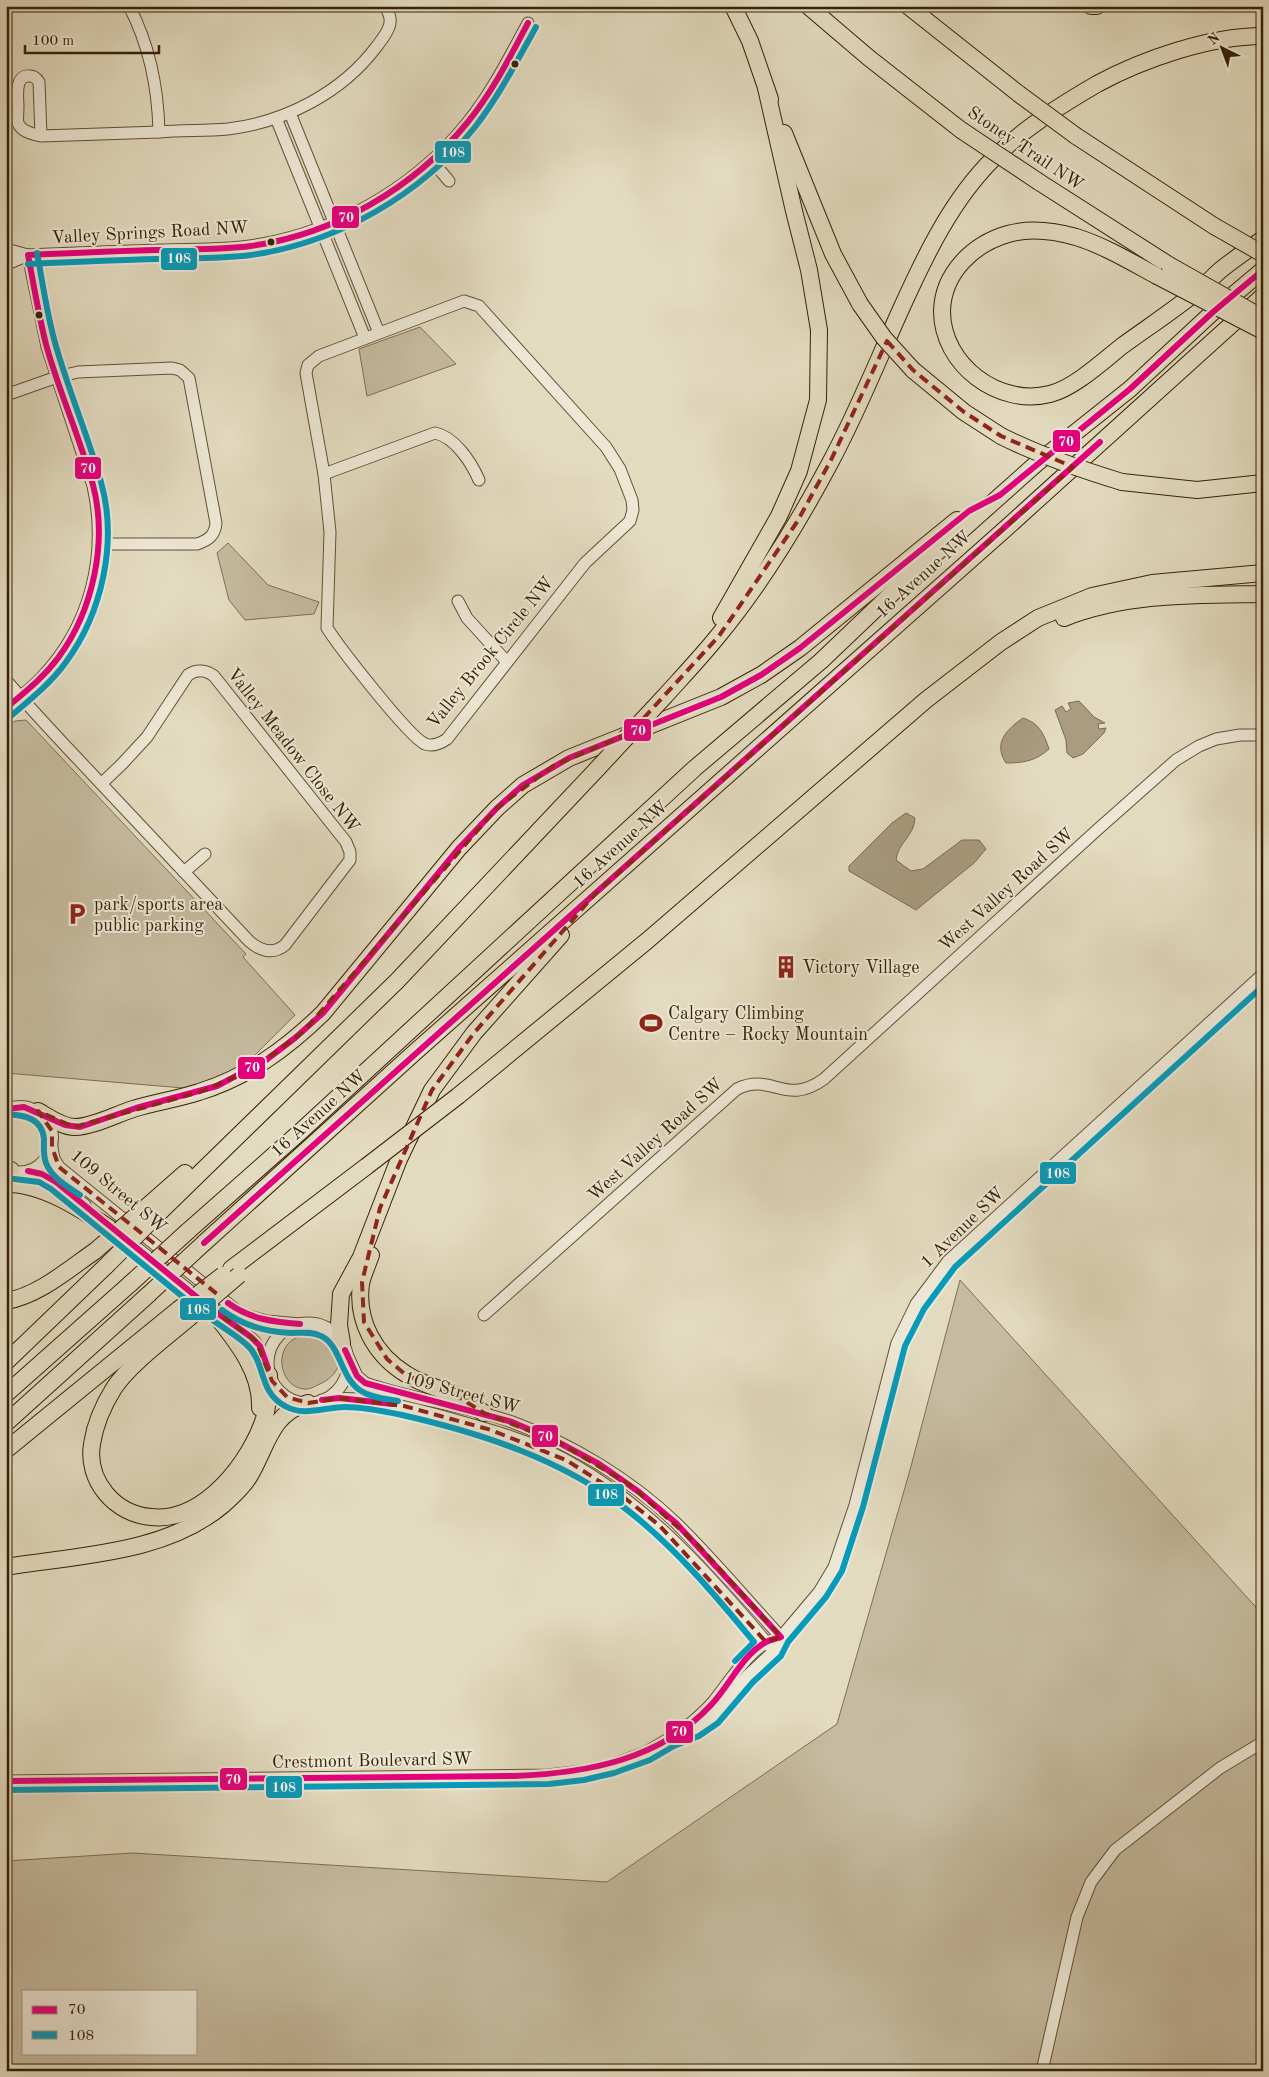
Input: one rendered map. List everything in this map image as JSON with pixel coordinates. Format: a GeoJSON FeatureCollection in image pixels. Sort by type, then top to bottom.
{"type":"FeatureCollection","features":[{"type":"Feature","properties":{"kind":"highway"},"geometry":{"type":"LineString","coordinates":[[733,6],[750,41],[766,88],[833,254],[860,304],[884,338],[913,370],[964,412],[1001,436],[1036,454],[1066,465],[1122,482],[1197,490],[1263,483]]}},
{"type":"Feature","properties":{"kind":"highway","name":"Stoney Trail NW"},"geometry":{"type":"LineString","coordinates":[[808,6],[869,58],[960,130],[1169,265],[1263,318]]}},
{"type":"Feature","properties":{"kind":"highway"},"geometry":{"type":"LineString","coordinates":[[908,6],[1019,94],[1076,136],[1214,226],[1263,254]]}},
{"type":"Feature","properties":{"kind":"highway"},"geometry":{"type":"LineString","coordinates":[[1091,6],[1097,6]]}},
{"type":"Feature","properties":{"kind":"highway"},"geometry":{"type":"LineString","coordinates":[[6,1301],[16,1300],[56,1279],[157,1206],[259,1114],[397,981],[598,768],[719,636],[756,586],[797,522],[831,460],[925,256],[960,198],[994,158],[1035,123],[1113,75],[1148,61],[1193,47],[1263,36]]}},
{"type":"Feature","properties":{"kind":"highway"},"geometry":{"type":"LineString","coordinates":[[665,696],[716,626],[779,516],[800,471],[818,400],[819,330],[809,270],[766,88]]}},
{"type":"Feature","properties":{"kind":"highway"},"geometry":{"type":"LineString","coordinates":[[1263,239],[1222,268],[1200,288],[1092,369],[1070,385],[1050,394],[1026,397],[997,391],[973,376],[958,358],[946,336],[942,312],[946,288],[954,271],[972,251],[989,241],[1010,233],[1030,231],[1076,237],[1111,251],[1157,276],[1263,331]]}},
{"type":"Feature","properties":{"kind":"highway","name":"16 Avenue NW"},"geometry":{"type":"LineString","coordinates":[[6,1394],[300,1132],[524,923],[696,768],[821,661],[907,579],[1037,463],[1130,388],[1213,312],[1263,270]]}},
{"type":"Feature","properties":{"kind":"highway","name":"16 Avenue NW"},"geometry":{"type":"LineString","coordinates":[[6,1423],[414,1053],[596,893],[1263,296]]}},
{"type":"Feature","properties":{"kind":"highway"},"geometry":{"type":"LineString","coordinates":[[38,1111],[64,1125],[74,1128],[135,1108],[200,1092],[235,1079],[253,1069],[303,1032],[323,1013],[466,841],[497,808],[523,785],[569,758],[721,697],[761,674],[800,648],[969,511],[1000,496]]}},
{"type":"Feature","properties":{"kind":"highway"},"geometry":{"type":"LineString","coordinates":[[6,1450],[184,1314],[303,1216],[458,1096],[648,940],[926,700],[1001,642],[1038,618],[1092,596],[1152,583],[1263,573]]}},
{"type":"Feature","properties":{"kind":"highway"},"geometry":{"type":"LineString","coordinates":[[1001,642],[1069,616],[1126,600],[1162,596],[1263,594]]}},
{"type":"Feature","properties":{"kind":"highway"},"geometry":{"type":"LineString","coordinates":[[344,1347],[338,1325],[341,1294],[361,1257],[399,1159],[432,1090],[474,1033],[596,893]]}},
{"type":"Feature","properties":{"kind":"highway"},"geometry":{"type":"LineString","coordinates":[[7,1173],[14,1184],[41,1190],[88,1215],[126,1239]]}},
{"type":"Feature","properties":{"kind":"highway"},"geometry":{"type":"LineString","coordinates":[[6,1362],[107,1265],[157,1206]]}},
{"type":"Feature","properties":{"kind":"highway"},"geometry":{"type":"LineString","coordinates":[[380,1208],[374,1247],[361,1289],[361,1309],[371,1338],[387,1359],[406,1374],[457,1396],[484,1413]]}},
{"type":"Feature","properties":{"kind":"highway"},"geometry":{"type":"LineString","coordinates":[[209,1307],[245,1358],[254,1376],[260,1402],[255,1440]]}},
{"type":"Feature","properties":{"kind":"highway"},"geometry":{"type":"LineString","coordinates":[[184,1314],[115,1387],[100,1414],[92,1444],[92,1468],[101,1487],[113,1502],[133,1514],[152,1518],[180,1514],[205,1500],[223,1486],[243,1463],[255,1440],[265,1415],[269,1371]]}},
{"type":"Feature","properties":{"kind":"highway"},"geometry":{"type":"LineString","coordinates":[[6,1567],[152,1542],[187,1529],[222,1505],[248,1479],[268,1438],[282,1416],[295,1406],[315,1402]]}},
{"type":"Feature","properties":{"kind":"street"},"geometry":{"type":"LineString","coordinates":[[129,6],[143,37],[152,67],[157,90],[159,132]]}},
{"type":"Feature","properties":{"kind":"street"},"geometry":{"type":"LineString","coordinates":[[41,136],[40,86],[37,79],[27,76],[21,79],[18,85],[18,123],[23,130],[41,136],[229,129],[290,113],[342,82],[375,49],[391,25],[390,16],[384,6]]}},
{"type":"Feature","properties":{"kind":"street","name":"Valley Springs Road NW"},"geometry":{"type":"LineString","coordinates":[[6,249],[28,255],[219,248],[260,244],[334,223],[393,192],[432,161],[458,135],[480,107],[528,23]]}},
{"type":"Feature","properties":{"kind":"street"},"geometry":{"type":"LineString","coordinates":[[290,113],[379,333]]}},
{"type":"Feature","properties":{"kind":"street"},"geometry":{"type":"LineString","coordinates":[[276,118],[365,338]]}},
{"type":"Feature","properties":{"kind":"street"},"geometry":{"type":"LineString","coordinates":[[432,161],[449,181]]}},
{"type":"Feature","properties":{"kind":"street"},"geometry":{"type":"LineString","coordinates":[[6,708],[52,666],[75,633],[92,590],[99,544],[97,504],[93,486],[42,326],[28,255]]}},
{"type":"Feature","properties":{"kind":"street","name":"Valley Springs Road NW"},"geometry":{"type":"LineString","coordinates":[[6,262],[12,262],[28,255]]}},
{"type":"Feature","properties":{"kind":"street","name":"Valley Brook Circle NW"},"geometry":{"type":"LineString","coordinates":[[460,303],[476,304],[606,447],[620,469],[633,510],[630,521],[585,563],[447,739],[434,745],[425,744],[420,740],[382,698],[327,628],[330,532],[324,474],[307,377],[308,365],[319,356],[365,338],[460,303]]}},
{"type":"Feature","properties":{"kind":"street"},"geometry":{"type":"LineString","coordinates":[[6,395],[57,377],[78,372],[172,368],[180,370],[190,380],[216,523],[213,535],[208,540],[197,544],[99,544]]}},
{"type":"Feature","properties":{"kind":"street"},"geometry":{"type":"LineString","coordinates":[[324,474],[434,433],[448,438],[472,465],[479,480]]}},
{"type":"Feature","properties":{"kind":"street"},"geometry":{"type":"LineString","coordinates":[[458,601],[467,618],[507,662]]}},
{"type":"Feature","properties":{"kind":"street","name":"Valley Meadow Close NW"},"geometry":{"type":"LineString","coordinates":[[6,680],[101,784],[249,941],[259,949],[270,951],[281,948],[350,860],[350,852],[346,842],[214,676],[207,672],[194,672],[185,677],[154,728],[139,747],[101,784]]}},
{"type":"Feature","properties":{"kind":"street","name":"West Valley Road SW"},"geometry":{"type":"LineString","coordinates":[[484,1315],[737,1089],[744,1085],[758,1083],[787,1091],[801,1091],[812,1087],[824,1079],[1124,805],[1176,760],[1199,746],[1216,740],[1240,735],[1263,735]]}},
{"type":"Feature","properties":{"kind":"street"},"geometry":{"type":"LineString","coordinates":[[184,872],[205,854]]}},
{"type":"Feature","properties":{"kind":"street","name":"1 Avenue SW"},"geometry":{"type":"LineString","coordinates":[[781,1637],[819,1592],[840,1552],[855,1505],[897,1343],[916,1304],[927,1287],[948,1261],[1263,974]]}},
{"type":"Feature","properties":{"kind":"street"},"geometry":{"type":"LineString","coordinates":[[6,1107],[28,1107],[38,1111]]}},
{"type":"Feature","properties":{"kind":"street","name":"109 Street SW"},"geometry":{"type":"LineString","coordinates":[[38,1111],[44,1116],[52,1131],[54,1159],[59,1167],[241,1314],[267,1321],[300,1324]]}},
{"type":"Feature","properties":{"kind":"street"},"geometry":{"type":"LineString","coordinates":[[28,1171],[43,1162],[52,1147]]}},
{"type":"Feature","properties":{"kind":"street","name":"109 Street SW"},"geometry":{"type":"LineString","coordinates":[[7,1173],[28,1171],[42,1174],[56,1182],[209,1307],[251,1336],[260,1346],[269,1371]]}},
{"type":"Feature","properties":{"kind":"street"},"geometry":{"type":"LineString","coordinates":[[300,1324],[314,1324],[327,1329],[344,1347],[347,1365],[344,1380],[335,1392],[315,1402],[293,1400],[281,1393],[269,1371],[269,1354],[275,1340],[286,1330],[300,1324]]}},
{"type":"Feature","properties":{"kind":"street","name":"109 Street SW"},"geometry":{"type":"LineString","coordinates":[[344,1347],[357,1376],[365,1383],[484,1413],[514,1423],[558,1442],[605,1468],[663,1511],[699,1546],[781,1637]]}},
{"type":"Feature","properties":{"kind":"street","name":"109 Street SW"},"geometry":{"type":"LineString","coordinates":[[315,1402],[339,1398],[373,1400],[404,1406],[491,1430],[566,1460],[621,1495],[659,1525],[689,1555],[774,1651]]}},
{"type":"Feature","properties":{"kind":"street","name":"Crestmont Boulevard SW"},"geometry":{"type":"LineString","coordinates":[[6,1781],[548,1775],[583,1772],[611,1765],[646,1752],[670,1738],[704,1711],[751,1655],[766,1642],[781,1637]]}},
{"type":"Feature","properties":{"kind":"street","name":"Crestmont Boulevard SW"},"geometry":{"type":"LineString","coordinates":[[670,1738],[695,1728],[712,1716],[747,1676],[774,1651],[781,1637]]}},
{"type":"Feature","properties":{"kind":"street"},"geometry":{"type":"LineString","coordinates":[[1042,2071],[1077,1917],[1091,1882],[1115,1850],[1220,1768],[1263,1742]]}},
{"type":"Feature","properties":{"kind":"highlighted area"},"geometry":{"type":"Polygon","coordinates":[[[887,341],[913,370],[964,412],[1001,436],[1073,467],[596,893],[474,1033],[432,1090],[380,1208],[362,1282],[364,1322],[387,1359],[406,1375],[457,1396],[484,1413],[558,1442],[630,1485],[699,1546],[781,1637],[766,1642],[659,1525],[621,1495],[566,1460],[491,1430],[404,1406],[339,1398],[308,1403],[287,1397],[272,1381],[256,1341],[205,1304],[217,1294],[59,1167],[52,1147],[52,1131],[38,1111],[74,1127],[200,1092],[253,1069],[303,1032],[497,808],[553,766],[630,733],[719,636],[797,522],[831,460],[887,341]]]}},
{"type":"Feature","properties":{"kind":"shaded area"},"geometry":{"type":"Polygon","coordinates":[[[420,327],[456,364],[367,396],[359,349],[420,327]]]}},
{"type":"Feature","properties":{"kind":"shaded area"},"geometry":{"type":"Polygon","coordinates":[[[228,543],[268,585],[319,602],[314,614],[245,620],[229,600],[217,553],[228,543]]]}},
{"type":"Feature","properties":{"kind":"shaded area"},"geometry":{"type":"Polygon","coordinates":[[[1079,701],[1094,717],[1105,723],[1098,724],[1099,729],[1106,728],[1104,733],[1083,754],[1073,758],[1067,753],[1066,740],[1055,710],[1062,706],[1066,712],[1071,709],[1068,703],[1079,701]]]}},
{"type":"Feature","properties":{"kind":"shaded area"},"geometry":{"type":"Polygon","coordinates":[[[1023,718],[1037,726],[1049,749],[1029,760],[1006,763],[1002,756],[1001,743],[1011,727],[1023,718]]]}},
{"type":"Feature","properties":{"kind":"shaded area"},"geometry":{"type":"Polygon","coordinates":[[[26,720],[246,954],[243,957],[295,1015],[253,1057],[220,1080],[183,1088],[6,1073],[6,729],[15,721],[26,720]]]}},
{"type":"Feature","properties":{"kind":"shaded area"},"geometry":{"type":"Polygon","coordinates":[[[906,813],[915,818],[914,825],[897,854],[896,860],[911,871],[923,869],[962,840],[979,840],[986,849],[974,863],[916,910],[849,871],[849,866],[892,823],[906,813]]]}},
{"type":"Feature","properties":{"kind":"shaded area"},"geometry":{"type":"Polygon","coordinates":[[[960,1280],[1263,1615],[1263,2071],[6,2071],[6,1861],[133,1853],[607,1882],[837,1724],[910,1470],[960,1280]]]}},
{"type":"Feature","properties":{"kind":"shaded area"},"geometry":{"type":"Polygon","coordinates":[[[313,1335],[329,1346],[339,1363],[335,1372],[328,1379],[309,1389],[304,1389],[290,1383],[286,1377],[283,1370],[283,1354],[293,1339],[313,1335]]]}},
{"type":"Feature","properties":{"kind":"transit line","name":"70"},"geometry":{"type":"LineString","coordinates":[[6,708],[46,672],[70,639],[88,598],[98,552],[99,529],[93,485],[47,348],[28,255],[216,249],[251,246],[313,231],[342,219],[398,187],[423,168],[446,146],[485,100],[528,23]]}},
{"type":"Feature","properties":{"kind":"transit line","name":"108"},"geometry":{"type":"LineString","coordinates":[[28,264],[216,258],[251,255],[315,240],[345,227],[375,212],[403,194],[453,152],[475,127],[492,103],[536,27]]}},
{"type":"Feature","properties":{"kind":"transit line","name":"108"},"geometry":{"type":"LineString","coordinates":[[12,715],[54,677],[79,643],[97,599],[107,552],[106,505],[101,482],[56,346],[37,253]]}},
{"type":"Feature","properties":{"kind":"transit line","name":"70"},"geometry":{"type":"LineString","coordinates":[[6,1109],[24,1107],[65,1125],[80,1127],[136,1108],[217,1086],[266,1060],[323,1013],[459,848],[497,808],[523,785],[569,758],[721,697],[761,675],[800,648],[969,511],[1000,495],[1130,389],[1213,312],[1263,270]]}},
{"type":"Feature","properties":{"kind":"transit line","name":"70"},"geometry":{"type":"LineString","coordinates":[[204,1243],[1100,442]]}},
{"type":"Feature","properties":{"kind":"transit line","name":"108"},"geometry":{"type":"LineString","coordinates":[[6,1790],[549,1784],[584,1780],[614,1773],[650,1760],[674,1746],[699,1736],[718,1723],[753,1682],[781,1656],[788,1642],[826,1597],[842,1571],[863,1507],[905,1346],[924,1309],[955,1267],[1263,986]]}},
{"type":"Feature","properties":{"kind":"transit line","name":"108"},"geometry":{"type":"LineString","coordinates":[[6,1114],[19,1115],[31,1119],[40,1126],[43,1132],[45,1160],[49,1168],[60,1181],[80,1195]]}},
{"type":"Feature","properties":{"kind":"transit line","name":"70"},"geometry":{"type":"LineString","coordinates":[[28,1171],[42,1174],[56,1182],[209,1307],[251,1337],[260,1346],[268,1368]]}},
{"type":"Feature","properties":{"kind":"transit line","name":"108"},"geometry":{"type":"LineString","coordinates":[[6,1178],[39,1182],[51,1189],[200,1311],[247,1345],[257,1360],[270,1393],[285,1406],[300,1411],[315,1411],[337,1407],[359,1408],[388,1412],[432,1422],[490,1439],[519,1450],[547,1462],[601,1491],[626,1509],[678,1555],[754,1642],[735,1661]]}},
{"type":"Feature","properties":{"kind":"transit line","name":"70"},"geometry":{"type":"LineString","coordinates":[[228,1303],[245,1313],[262,1319],[300,1324]]}},
{"type":"Feature","properties":{"kind":"transit line","name":"108"},"geometry":{"type":"LineString","coordinates":[[222,1310],[246,1324],[263,1329],[291,1333],[310,1333],[321,1336],[328,1340],[349,1378],[361,1391],[379,1398],[398,1401]]}},
{"type":"Feature","properties":{"kind":"transit line","name":"70"},"geometry":{"type":"LineString","coordinates":[[6,1781],[515,1776],[595,1767],[646,1751],[669,1739],[691,1724],[718,1697],[750,1655],[766,1642],[781,1637],[676,1523],[639,1492],[599,1464],[556,1441],[512,1422],[365,1383],[357,1376],[345,1350]]}},
{"type":"Feature","properties":{"kind":"transit line","name":"70"},"geometry":{"type":"LineString","coordinates":[[322,1400],[339,1398],[393,1404]]}},
{"type":"Feature","properties":{"kind":"place","name":"park/sports area public parking"},"geometry":{"type":"Point","coordinates":[77,914]}},
{"type":"Feature","properties":{"kind":"place","name":"Victory Village"},"geometry":{"type":"Point","coordinates":[786,967]}},
{"type":"Feature","properties":{"kind":"place","name":"Calgary Climbing Centre – Rocky Mountain"},"geometry":{"type":"Point","coordinates":[651,1023]}}]}
